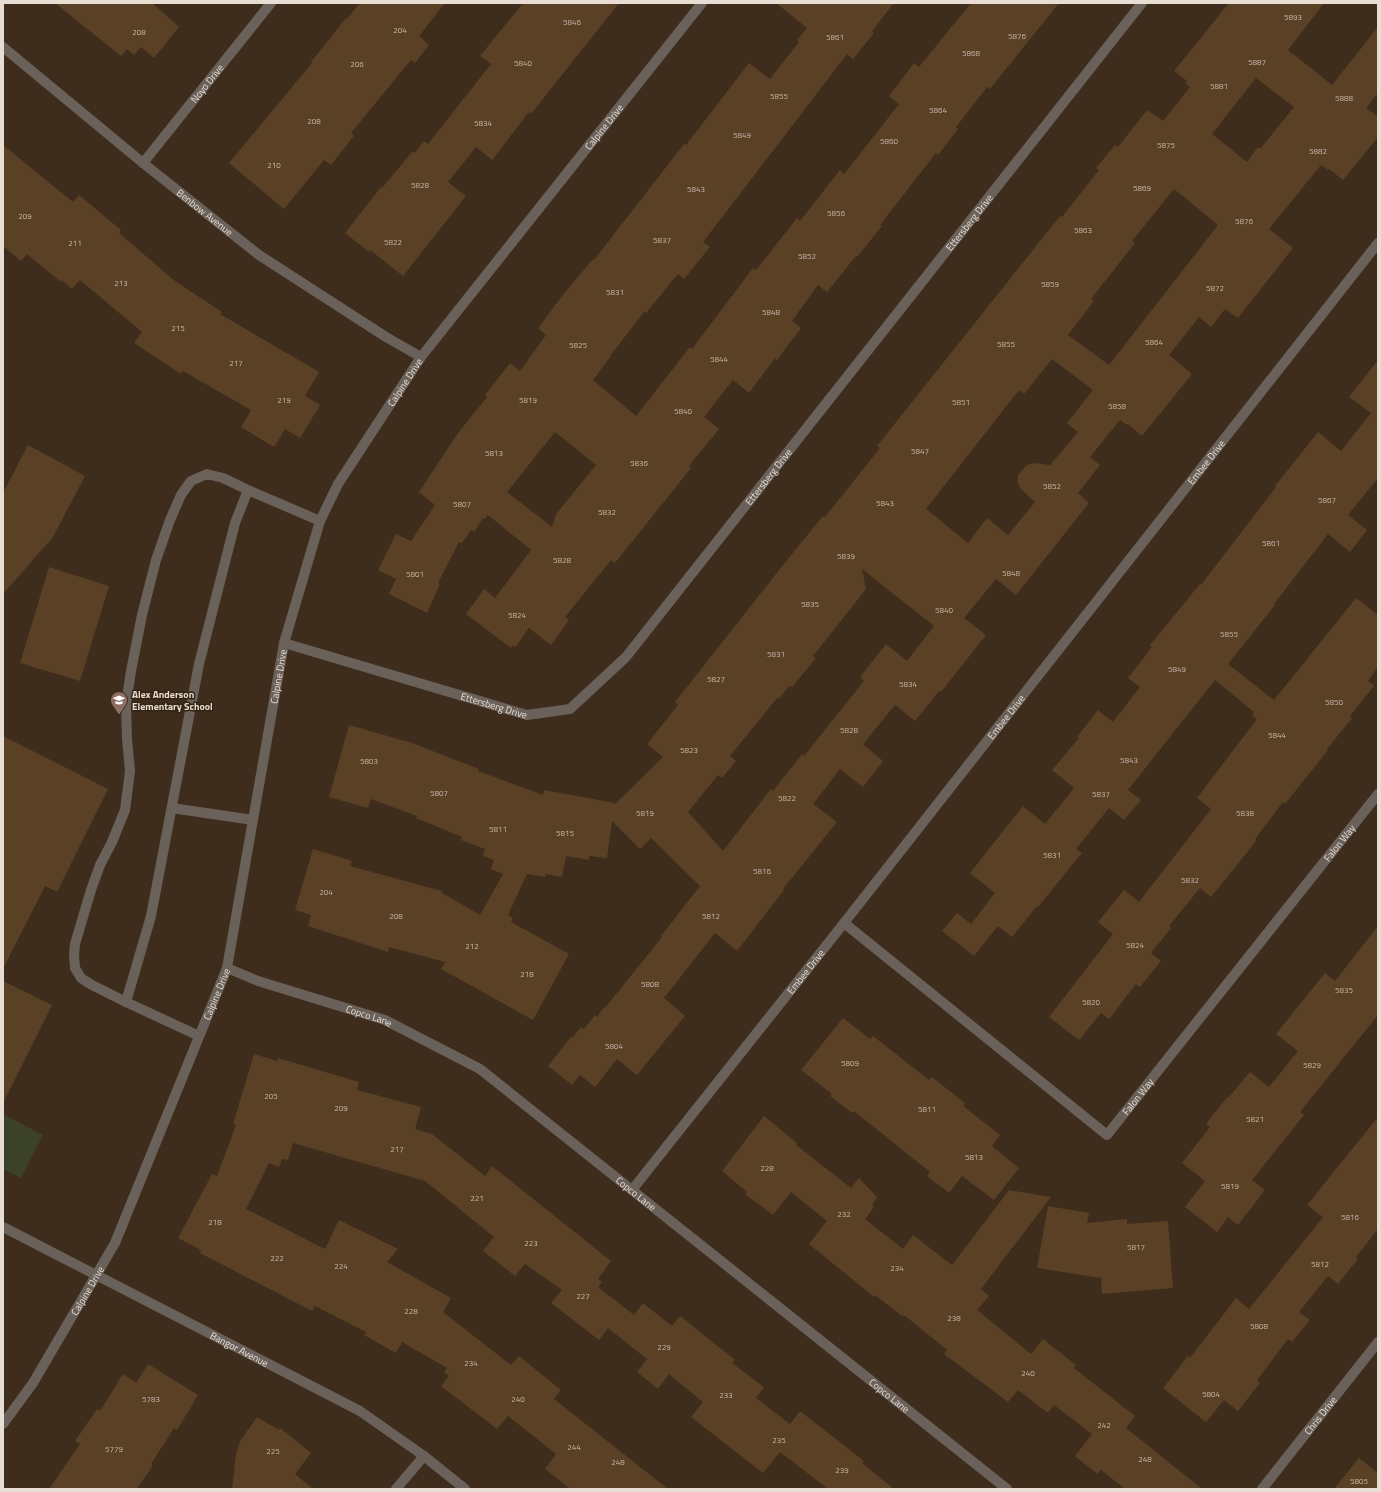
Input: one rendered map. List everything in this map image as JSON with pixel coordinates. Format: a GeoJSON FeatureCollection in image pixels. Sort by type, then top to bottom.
{"type":"FeatureCollection","features":[{"type":"Feature","properties":{"kind":"street","name":"Noyo Drive"},"geometry":{"type":"LineString","coordinates":[[143,163],[271,3]]}},
{"type":"Feature","properties":{"kind":"street","name":"Calpine Drive"},"geometry":{"type":"LineString","coordinates":[[3,1424],[33,1383],[115,1243],[227,968],[284,643],[320,521],[338,484],[421,357],[702,3]]}},
{"type":"Feature","properties":{"kind":"street","name":"Ettersberg Drive"},"geometry":{"type":"LineString","coordinates":[[284,643],[527,715],[570,709],[626,657],[1142,3]]}},
{"type":"Feature","properties":{"kind":"street","name":"Benbow Avenue"},"geometry":{"type":"LineString","coordinates":[[3,47],[143,163],[259,255],[386,337],[421,357]]}},
{"type":"Feature","properties":{"kind":"street","name":"Embee Drive"},"geometry":{"type":"LineString","coordinates":[[632,1190],[1378,244]]}},
{"type":"Feature","properties":{"kind":"street"},"geometry":{"type":"LineString","coordinates":[[199,1036],[92,986],[81,978],[75,968],[75,944],[91,890],[100,865],[112,842],[125,810],[130,770],[126,705],[142,615],[156,560],[170,520],[181,495],[191,481],[208,474],[223,478],[320,521]]}},
{"type":"Feature","properties":{"kind":"street"},"geometry":{"type":"LineString","coordinates":[[126,1002],[151,916],[199,664],[235,523],[248,490]]}},
{"type":"Feature","properties":{"kind":"street","name":"Falon Way"},"geometry":{"type":"LineString","coordinates":[[844,923],[1107,1135],[1378,794]]}},
{"type":"Feature","properties":{"kind":"street"},"geometry":{"type":"LineString","coordinates":[[172,808],[253,820]]}},
{"type":"Feature","properties":{"kind":"street","name":"Copco Lane"},"geometry":{"type":"LineString","coordinates":[[227,968],[258,982],[385,1020],[480,1069],[1007,1489]]}},
{"type":"Feature","properties":{"kind":"street","name":"Bangor Avenue"},"geometry":{"type":"LineString","coordinates":[[3,1227],[360,1411],[424,1456],[465,1489]]}},
{"type":"Feature","properties":{"kind":"street","name":"Chris Drive"},"geometry":{"type":"LineString","coordinates":[[1262,1489],[1377,1347]]}},
{"type":"Feature","properties":{"kind":"street"},"geometry":{"type":"LineString","coordinates":[[396,1489],[424,1456]]}},
{"type":"Feature","properties":{"kind":"green space"},"geometry":{"type":"Polygon","coordinates":[[[3,1114],[43,1135],[21,1178],[3,1169],[3,1114]]]}},
{"type":"Feature","properties":{"kind":"building"},"geometry":{"type":"Polygon","coordinates":[[[55,3],[152,3],[179,27],[154,58],[141,47],[134,55],[127,49],[121,56],[55,3]]]}},
{"type":"Feature","properties":{"kind":"building"},"geometry":{"type":"Polygon","coordinates":[[[360,3],[445,3],[419,36],[429,45],[415,63],[411,60],[351,133],[354,136],[331,165],[324,160],[284,209],[229,163],[312,63],[311,62],[346,18],[347,19],[360,3]]]}},
{"type":"Feature","properties":{"kind":"building"},"geometry":{"type":"Polygon","coordinates":[[[523,3],[619,3],[531,114],[529,112],[492,160],[476,147],[448,182],[466,196],[403,276],[370,250],[369,252],[345,233],[381,187],[382,188],[412,152],[414,153],[424,141],[428,144],[491,64],[480,56],[523,3]]]}},
{"type":"Feature","properties":{"kind":"building"},"geometry":{"type":"Polygon","coordinates":[[[776,3],[894,3],[872,31],[874,33],[853,59],[847,54],[703,242],[710,247],[684,279],[678,274],[646,313],[644,312],[593,380],[636,416],[690,347],[692,349],[753,268],[756,270],[797,218],[800,221],[840,170],[844,174],[899,104],[889,96],[914,63],[919,67],[971,3],[1059,3],[990,89],[987,87],[956,127],[958,129],[938,155],[936,153],[857,257],[856,256],[827,292],[818,285],[792,321],[801,328],[777,360],[775,358],[749,393],[733,380],[704,417],[719,429],[689,466],[691,468],[615,563],[611,560],[565,617],[569,620],[551,645],[529,628],[515,647],[513,645],[511,648],[466,614],[484,589],[495,598],[531,550],[488,515],[485,519],[483,518],[474,532],[471,530],[462,543],[459,542],[438,583],[440,584],[427,613],[389,594],[396,579],[378,570],[396,534],[411,541],[435,505],[419,492],[458,433],[487,397],[485,395],[510,363],[520,371],[546,335],[538,328],[562,296],[593,259],[594,260],[684,144],[686,145],[749,63],[770,79],[799,42],[797,40],[807,28],[776,3]],[[555,432],[507,492],[552,527],[556,514],[596,465],[555,432]]]}},
{"type":"Feature","properties":{"kind":"building"},"geometry":{"type":"Polygon","coordinates":[[[1229,3],[1324,3],[1288,50],[1332,85],[1378,27],[1378,93],[1366,108],[1378,117],[1378,137],[1343,180],[1329,169],[1328,170],[1321,165],[1269,229],[1293,248],[1238,318],[1225,309],[1211,327],[1199,317],[1169,355],[1192,374],[1142,436],[1128,424],[1127,425],[1120,420],[1090,457],[1100,465],[1078,493],[1089,503],[1016,595],[996,579],[964,618],[986,635],[941,692],[939,691],[915,721],[895,705],[863,744],[883,761],[863,787],[840,769],[813,804],[837,822],[783,889],[784,890],[737,951],[715,933],[664,998],[685,1016],[637,1075],[617,1059],[595,1087],[580,1075],[572,1085],[548,1066],[571,1037],[572,1038],[581,1027],[584,1029],[595,1015],[597,1017],[604,1007],[605,1008],[662,937],[661,936],[700,886],[651,838],[640,849],[612,821],[607,858],[589,856],[589,860],[566,856],[562,877],[546,874],[545,877],[527,874],[508,915],[513,918],[511,922],[569,954],[533,1020],[441,969],[445,962],[389,947],[388,952],[308,926],[311,915],[295,910],[313,849],[352,861],[350,866],[442,891],[442,893],[480,915],[503,874],[491,869],[494,860],[483,856],[485,849],[461,840],[462,837],[416,818],[417,816],[371,799],[368,808],[329,797],[349,725],[412,743],[479,769],[478,771],[543,795],[544,790],[615,804],[663,757],[647,744],[678,705],[675,702],[787,560],[823,516],[825,517],[880,448],[877,446],[1060,216],[1062,217],[1099,170],[1096,168],[1115,145],[1118,147],[1147,110],[1163,121],[1190,87],[1185,83],[1187,81],[1174,71],[1229,3]],[[1256,78],[1212,134],[1247,162],[1258,147],[1260,149],[1294,107],[1256,78]],[[1174,189],[1132,241],[1135,243],[1091,299],[1094,301],[1068,335],[1109,365],[1218,225],[1174,189]],[[1052,359],[1024,394],[1019,390],[926,509],[968,543],[987,518],[1008,535],[1035,502],[1021,489],[1018,483],[1018,475],[1027,465],[1034,463],[1050,465],[1078,432],[1067,423],[1093,390],[1052,359]],[[862,569],[866,589],[813,656],[816,658],[792,687],[789,686],[779,699],[777,698],[730,756],[736,761],[722,778],[718,775],[688,812],[723,851],[771,789],[773,791],[802,754],[804,756],[864,681],[860,677],[886,644],[907,661],[934,626],[862,569]]]}},
{"type":"Feature","properties":{"kind":"building"},"geometry":{"type":"Polygon","coordinates":[[[3,145],[73,202],[79,195],[121,230],[119,233],[175,281],[222,312],[220,314],[319,372],[305,396],[320,405],[300,438],[285,429],[274,447],[241,427],[251,410],[183,371],[181,374],[134,343],[142,332],[80,280],[72,289],[62,280],[61,282],[27,254],[21,261],[3,246],[3,145]]]}},
{"type":"Feature","properties":{"kind":"building"},"geometry":{"type":"Polygon","coordinates":[[[1378,360],[1378,478],[1348,515],[1367,530],[1350,552],[1328,534],[1274,604],[1275,605],[1228,664],[1274,700],[1356,598],[1378,615],[1378,667],[1368,681],[1374,686],[1350,716],[1352,718],[1327,749],[1328,750],[1285,804],[1283,802],[1255,839],[1257,840],[1211,897],[1200,888],[1169,926],[1171,928],[1151,953],[1161,961],[1140,987],[1136,984],[1109,1019],[1101,1013],[1079,1040],[1049,1017],[1113,934],[1098,922],[1124,890],[1139,902],[1211,809],[1197,798],[1257,719],[1252,716],[1254,712],[1215,680],[1128,790],[1141,800],[1124,820],[1109,808],[1076,849],[1082,853],[1012,937],[998,926],[974,956],[942,931],[957,913],[971,924],[995,893],[970,873],[1023,806],[1045,824],[1074,788],[1052,770],[1079,738],[1077,737],[1098,710],[1113,722],[1140,687],[1128,678],[1152,647],[1150,645],[1200,584],[1201,585],[1276,487],[1275,486],[1318,432],[1341,451],[1371,413],[1349,397],[1378,360]]]}},
{"type":"Feature","properties":{"kind":"building"},"geometry":{"type":"Polygon","coordinates":[[[28,445],[85,476],[53,537],[3,594],[3,493],[28,445]]]}},
{"type":"Feature","properties":{"kind":"building"},"geometry":{"type":"Polygon","coordinates":[[[49,567],[109,586],[80,681],[20,663],[49,567]]]}},
{"type":"Feature","properties":{"kind":"building"},"geometry":{"type":"Polygon","coordinates":[[[3,736],[108,789],[57,892],[45,886],[3,969],[3,736]]]}},
{"type":"Feature","properties":{"kind":"building"},"geometry":{"type":"Polygon","coordinates":[[[1378,926],[1378,1015],[1300,1112],[1304,1115],[1252,1180],[1265,1190],[1238,1225],[1228,1217],[1217,1232],[1185,1207],[1205,1181],[1182,1163],[1210,1127],[1206,1124],[1227,1097],[1228,1098],[1250,1072],[1269,1087],[1298,1051],[1276,1034],[1325,973],[1335,981],[1378,926]]]}},
{"type":"Feature","properties":{"kind":"building"},"geometry":{"type":"Polygon","coordinates":[[[3,981],[52,1005],[3,1103],[3,981]]]}},
{"type":"Feature","properties":{"kind":"building"},"geometry":{"type":"Polygon","coordinates":[[[843,1018],[870,1039],[873,1036],[929,1080],[932,1077],[965,1103],[963,1106],[1000,1135],[992,1146],[1019,1168],[994,1200],[962,1176],[949,1193],[927,1176],[930,1172],[854,1111],[852,1113],[830,1096],[832,1094],[801,1070],[843,1018]]]}},
{"type":"Feature","properties":{"kind":"building"},"geometry":{"type":"Polygon","coordinates":[[[254,1054],[277,1061],[278,1058],[359,1082],[357,1090],[421,1107],[415,1129],[432,1134],[485,1176],[492,1166],[611,1261],[598,1279],[602,1282],[598,1287],[634,1315],[643,1303],[672,1326],[680,1316],[735,1360],[732,1363],[764,1387],[756,1398],[790,1424],[800,1411],[864,1461],[862,1463],[894,1489],[828,1489],[780,1452],[763,1473],[691,1417],[703,1402],[669,1374],[658,1389],[637,1372],[647,1359],[608,1328],[599,1340],[551,1303],[562,1290],[525,1264],[515,1276],[483,1251],[494,1237],[425,1181],[293,1143],[288,1160],[282,1159],[279,1167],[269,1163],[246,1209],[325,1249],[339,1220],[398,1249],[387,1262],[451,1298],[443,1312],[511,1365],[519,1356],[561,1390],[554,1399],[668,1489],[570,1489],[545,1469],[556,1454],[508,1416],[497,1429],[441,1386],[449,1376],[444,1372],[447,1368],[402,1342],[396,1353],[364,1335],[366,1332],[315,1306],[312,1311],[200,1253],[201,1250],[178,1238],[212,1174],[217,1176],[236,1125],[233,1124],[254,1054]]]}},
{"type":"Feature","properties":{"kind":"building"},"geometry":{"type":"Polygon","coordinates":[[[764,1116],[797,1143],[796,1145],[851,1188],[859,1178],[877,1197],[872,1205],[874,1207],[865,1219],[903,1249],[913,1235],[952,1265],[1009,1190],[1051,1197],[981,1289],[989,1296],[977,1310],[1031,1354],[1043,1339],[1076,1365],[1074,1368],[1135,1416],[1126,1428],[1202,1489],[1125,1489],[1101,1470],[1097,1474],[1075,1456],[1092,1434],[1054,1405],[1048,1413],[1018,1390],[1008,1402],[944,1354],[947,1350],[904,1315],[902,1316],[875,1295],[874,1297],[809,1244],[827,1221],[791,1192],[773,1215],[745,1194],[747,1192],[722,1171],[764,1116]]]}},
{"type":"Feature","properties":{"kind":"building"},"geometry":{"type":"Polygon","coordinates":[[[1378,1117],[1378,1229],[1356,1257],[1358,1259],[1338,1284],[1328,1276],[1299,1312],[1310,1320],[1292,1342],[1288,1339],[1257,1380],[1260,1383],[1238,1411],[1224,1400],[1206,1422],[1163,1388],[1188,1356],[1190,1358],[1236,1298],[1249,1309],[1323,1217],[1307,1205],[1378,1117]]]}},
{"type":"Feature","properties":{"kind":"building"},"geometry":{"type":"Polygon","coordinates":[[[1048,1206],[1089,1213],[1087,1223],[1127,1219],[1127,1224],[1168,1221],[1173,1288],[1102,1294],[1101,1278],[1037,1268],[1048,1206]]]}},
{"type":"Feature","properties":{"kind":"building"},"geometry":{"type":"Polygon","coordinates":[[[148,1364],[198,1395],[177,1430],[174,1428],[151,1464],[153,1465],[137,1489],[49,1489],[80,1444],[75,1441],[97,1409],[100,1411],[123,1374],[136,1383],[148,1364]]]}},
{"type":"Feature","properties":{"kind":"building"},"geometry":{"type":"Polygon","coordinates":[[[257,1417],[279,1430],[280,1428],[311,1453],[295,1474],[313,1489],[232,1489],[236,1454],[240,1441],[257,1417]]]}},
{"type":"Feature","properties":{"kind":"building"},"geometry":{"type":"Polygon","coordinates":[[[1359,1458],[1378,1473],[1378,1489],[1334,1489],[1359,1458]]]}},
{"type":"Feature","properties":{"kind":"place","name":"Alex Anderson Elementary School"},"geometry":{"type":"Point","coordinates":[119,715]}}]}
